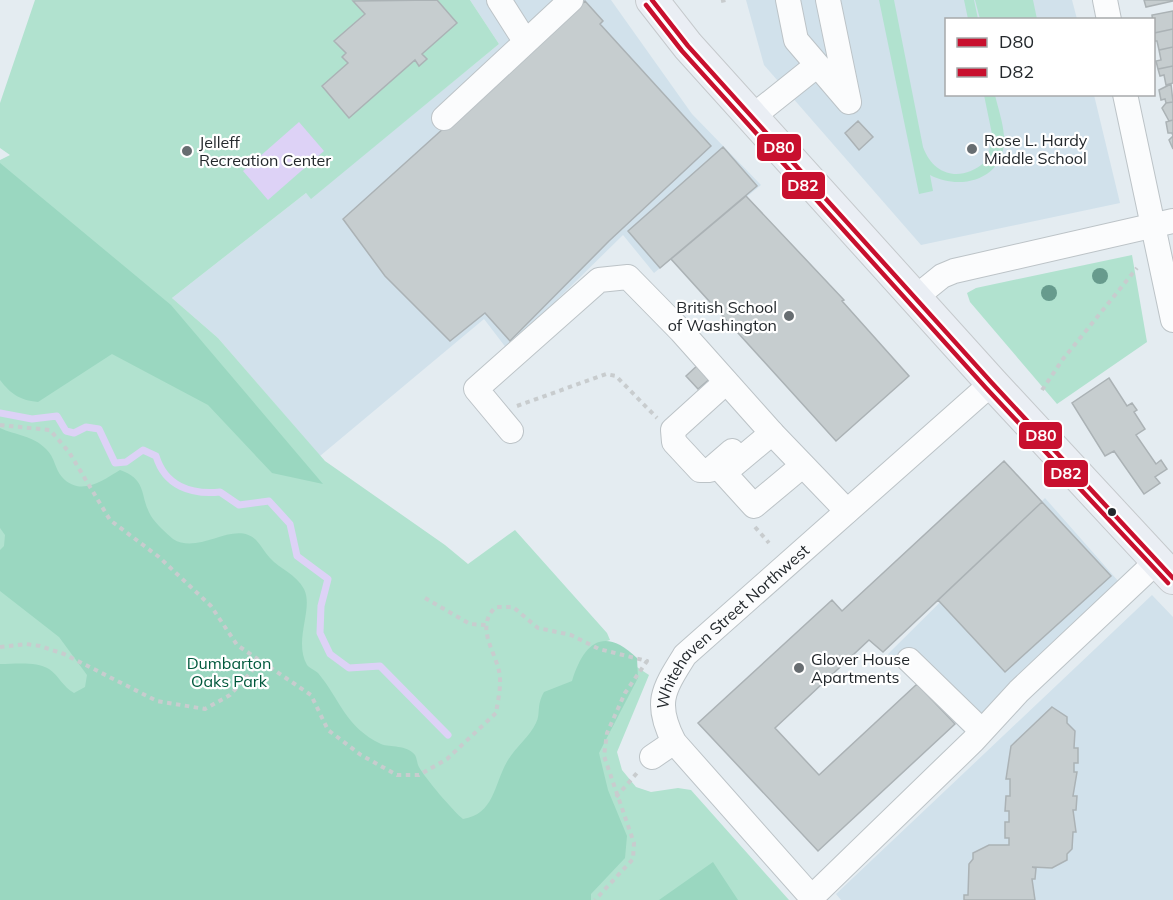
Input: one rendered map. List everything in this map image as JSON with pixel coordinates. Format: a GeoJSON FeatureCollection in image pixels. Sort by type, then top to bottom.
{"type":"FeatureCollection","features":[{"type":"Feature","properties":{"kind":"main road"},"geometry":{"type":"LineString","coordinates":[[657,2],[752,117],[992,383],[1165,569]]}},
{"type":"Feature","properties":{"kind":"street"},"geometry":{"type":"LineString","coordinates":[[499,0],[525,41]]}},
{"type":"Feature","properties":{"kind":"street"},"geometry":{"type":"LineString","coordinates":[[444,118],[571,0]]}},
{"type":"Feature","properties":{"kind":"street"},"geometry":{"type":"LineString","coordinates":[[788,0],[796,40],[849,102],[828,0]]}},
{"type":"Feature","properties":{"kind":"street"},"geometry":{"type":"LineString","coordinates":[[1105,0],[1109,18]]}},
{"type":"Feature","properties":{"kind":"street"},"geometry":{"type":"LineString","coordinates":[[752,117],[816,66]]}},
{"type":"Feature","properties":{"kind":"street"},"geometry":{"type":"LineString","coordinates":[[1126,96],[1163,223],[1173,320]]}},
{"type":"Feature","properties":{"kind":"street"},"geometry":{"type":"LineString","coordinates":[[916,297],[942,276],[954,271],[1163,223]]}},
{"type":"Feature","properties":{"kind":"street"},"geometry":{"type":"LineString","coordinates":[[504,422],[476,390],[600,280],[628,277],[802,466],[847,511]]}},
{"type":"Feature","properties":{"kind":"street"},"geometry":{"type":"LineString","coordinates":[[726,382],[673,429],[674,442],[700,470],[710,470],[768,428]]}},
{"type":"Feature","properties":{"kind":"street","name":"Whitehaven Street Northwest"},"geometry":{"type":"LineString","coordinates":[[813,899],[674,742],[664,720],[662,701],[666,683],[685,655],[992,383]]}},
{"type":"Feature","properties":{"kind":"street"},"geometry":{"type":"LineString","coordinates":[[768,428],[724,473],[754,506],[802,466]]}},
{"type":"Feature","properties":{"kind":"street"},"geometry":{"type":"LineString","coordinates":[[813,899],[977,736],[1165,569]]}},
{"type":"Feature","properties":{"kind":"street"},"geometry":{"type":"LineString","coordinates":[[909,660],[977,736]]}},
{"type":"Feature","properties":{"kind":"street"},"geometry":{"type":"LineString","coordinates":[[652,757],[674,742]]}},
{"type":"Feature","properties":{"kind":"path"},"geometry":{"type":"LineString","coordinates":[[1042,390],[1063,358],[1137,268]]}},
{"type":"Feature","properties":{"kind":"path"},"geometry":{"type":"LineString","coordinates":[[504,422],[606,374],[616,376],[674,436]]}},
{"type":"Feature","properties":{"kind":"path"},"geometry":{"type":"LineString","coordinates":[[0,425],[50,430],[69,452],[110,520],[159,558],[211,606],[237,645],[311,695],[328,730],[361,755],[397,775],[419,776],[447,759],[496,713],[499,672],[489,648],[486,625],[488,614],[496,607],[513,607],[538,628],[571,635],[599,649],[647,661],[625,693],[607,733],[603,756],[634,843],[633,859],[621,874],[595,897],[595,900]]}},
{"type":"Feature","properties":{"kind":"path"},"geometry":{"type":"LineString","coordinates":[[425,598],[470,624],[486,625]]}},
{"type":"Feature","properties":{"kind":"path"},"geometry":{"type":"LineString","coordinates":[[0,647],[26,644],[40,646],[64,654],[158,701],[205,710],[230,695],[260,662]]}},
{"type":"Feature","properties":{"kind":"path"},"geometry":{"type":"LineString","coordinates":[[616,797],[652,757]]}},
{"type":"Feature","properties":{"kind":"shaded area"},"geometry":{"type":"Polygon","coordinates":[[[470,0],[611,0],[692,114],[761,185],[654,273],[623,235],[507,349],[484,319],[320,456],[218,338],[172,298],[306,193],[311,198],[499,44],[470,0]]]}},
{"type":"Feature","properties":{"kind":"shaded area","name":"Rose L. Hardy Middle School"},"geometry":{"type":"Polygon","coordinates":[[[746,0],[1072,0],[1077,18],[945,18],[945,96],[1094,96],[1120,203],[921,245],[764,65],[746,0]]]}},
{"type":"Feature","properties":{"kind":"shaded area"},"geometry":{"type":"Polygon","coordinates":[[[299,122],[324,151],[268,200],[243,171],[299,122]]]}},
{"type":"Feature","properties":{"kind":"shaded area"},"geometry":{"type":"Polygon","coordinates":[[[1045,498],[1119,582],[969,737],[888,654],[1045,498]]]}},
{"type":"Feature","properties":{"kind":"shaded area"},"geometry":{"type":"Polygon","coordinates":[[[1152,595],[1173,617],[1173,900],[841,900],[836,894],[1152,595]]]}},
{"type":"Feature","properties":{"kind":"green space","name":"Dumbarton Oaks Park"},"geometry":{"type":"Polygon","coordinates":[[[35,0],[470,0],[499,44],[311,199],[306,193],[172,298],[218,338],[325,461],[445,545],[468,564],[515,530],[607,633],[610,640],[595,645],[611,650],[649,675],[617,752],[622,770],[636,787],[651,792],[678,788],[691,790],[789,900],[0,900],[0,160],[10,155],[0,148],[0,103],[35,0]]]}},
{"type":"Feature","properties":{"kind":"green space"},"geometry":{"type":"Polygon","coordinates":[[[879,0],[894,0],[923,147],[934,165],[941,170],[958,174],[976,168],[985,162],[993,139],[984,96],[995,96],[1002,120],[1003,150],[998,162],[990,171],[980,178],[955,182],[930,175],[933,191],[919,194],[879,0]]]}},
{"type":"Feature","properties":{"kind":"green space"},"geometry":{"type":"Polygon","coordinates":[[[964,0],[974,0],[978,18],[968,18],[964,0]]]}},
{"type":"Feature","properties":{"kind":"green space"},"geometry":{"type":"Polygon","coordinates":[[[975,0],[1033,0],[1037,18],[980,18],[975,0]]]}},
{"type":"Feature","properties":{"kind":"green space"},"geometry":{"type":"Polygon","coordinates":[[[0,163],[171,305],[323,484],[272,473],[208,405],[112,354],[38,402],[16,396],[8,389],[0,380],[0,163]]]}},
{"type":"Feature","properties":{"kind":"green space"},"geometry":{"type":"Polygon","coordinates":[[[1132,255],[1147,342],[1057,404],[970,302],[967,293],[976,288],[1132,255]]]}},
{"type":"Feature","properties":{"kind":"green space"},"geometry":{"type":"Polygon","coordinates":[[[0,428],[30,438],[41,445],[49,452],[62,477],[76,486],[91,485],[120,470],[129,474],[139,483],[153,519],[173,539],[183,543],[194,543],[237,533],[256,540],[270,558],[297,579],[304,589],[307,606],[302,645],[307,665],[318,673],[344,712],[359,729],[381,744],[407,749],[415,755],[418,766],[427,778],[463,819],[474,816],[488,804],[508,760],[536,723],[544,692],[572,681],[583,656],[597,643],[605,641],[625,648],[637,658],[638,678],[599,753],[608,790],[627,836],[625,858],[591,894],[591,900],[0,900],[0,664],[44,666],[74,693],[85,687],[87,675],[59,637],[0,591],[0,550],[4,546],[5,535],[0,528],[0,428]]]}},
{"type":"Feature","properties":{"kind":"green space"},"geometry":{"type":"Polygon","coordinates":[[[713,862],[738,900],[659,900],[713,862]]]}},
{"type":"Feature","properties":{"kind":"building","name":"Jelleff Recreation Center"},"geometry":{"type":"Polygon","coordinates":[[[437,0],[457,23],[422,54],[427,59],[419,66],[415,60],[349,118],[322,86],[348,63],[342,57],[346,53],[334,41],[365,14],[353,1],[437,0]]]}},
{"type":"Feature","properties":{"kind":"building"},"geometry":{"type":"Polygon","coordinates":[[[1144,0],[1173,0],[1173,1],[1146,7],[1144,0]]]}},
{"type":"Feature","properties":{"kind":"building"},"geometry":{"type":"Polygon","coordinates":[[[585,1],[603,21],[600,24],[711,146],[609,241],[510,341],[485,313],[450,341],[385,276],[343,219],[585,1]]]}},
{"type":"Feature","properties":{"kind":"building"},"geometry":{"type":"Polygon","coordinates":[[[1173,11],[1173,29],[1155,33],[1155,18],[1152,18],[1152,15],[1173,11]]]}},
{"type":"Feature","properties":{"kind":"building"},"geometry":{"type":"Polygon","coordinates":[[[1173,29],[1173,47],[1159,50],[1157,41],[1155,41],[1155,33],[1173,29]]]}},
{"type":"Feature","properties":{"kind":"building"},"geometry":{"type":"Polygon","coordinates":[[[1173,47],[1173,66],[1158,69],[1156,61],[1161,60],[1159,50],[1173,47]]]}},
{"type":"Feature","properties":{"kind":"building"},"geometry":{"type":"Polygon","coordinates":[[[1173,66],[1173,83],[1166,85],[1164,75],[1160,76],[1158,69],[1173,66]]]}},
{"type":"Feature","properties":{"kind":"building"},"geometry":{"type":"Polygon","coordinates":[[[1171,84],[1173,102],[1166,103],[1165,99],[1161,100],[1159,90],[1171,84]]]}},
{"type":"Feature","properties":{"kind":"building"},"geometry":{"type":"Polygon","coordinates":[[[1173,102],[1173,120],[1169,121],[1162,108],[1166,103],[1173,102]]]}},
{"type":"Feature","properties":{"kind":"building"},"geometry":{"type":"Polygon","coordinates":[[[1173,120],[1173,136],[1172,133],[1168,133],[1166,122],[1173,120]]]}},
{"type":"Feature","properties":{"kind":"building"},"geometry":{"type":"Polygon","coordinates":[[[858,121],[873,137],[859,150],[845,133],[858,121]]]}},
{"type":"Feature","properties":{"kind":"building"},"geometry":{"type":"Polygon","coordinates":[[[1173,136],[1173,149],[1169,140],[1173,136]]]}},
{"type":"Feature","properties":{"kind":"building"},"geometry":{"type":"Polygon","coordinates":[[[723,147],[757,186],[660,268],[628,231],[723,147]]]}},
{"type":"Feature","properties":{"kind":"building","name":"British School of Washington"},"geometry":{"type":"Polygon","coordinates":[[[746,196],[844,300],[842,301],[909,376],[836,441],[671,259],[746,196]]]}},
{"type":"Feature","properties":{"kind":"building"},"geometry":{"type":"Polygon","coordinates":[[[700,363],[712,377],[698,389],[686,376],[700,363]]]}},
{"type":"Feature","properties":{"kind":"building"},"geometry":{"type":"Polygon","coordinates":[[[1109,378],[1127,406],[1132,403],[1137,410],[1134,412],[1145,429],[1136,435],[1156,464],[1161,460],[1167,469],[1155,477],[1160,483],[1144,494],[1114,451],[1105,456],[1072,403],[1109,378]]]}},
{"type":"Feature","properties":{"kind":"building","name":"Glover House Apartments"},"geometry":{"type":"Polygon","coordinates":[[[1004,461],[1042,502],[883,652],[869,640],[775,728],[819,775],[917,684],[955,724],[818,851],[698,723],[832,600],[842,611],[1004,461]]]}},
{"type":"Feature","properties":{"kind":"building"},"geometry":{"type":"Polygon","coordinates":[[[1042,502],[1111,576],[1005,672],[938,600],[1042,502]]]}},
{"type":"Feature","properties":{"kind":"building"},"geometry":{"type":"Polygon","coordinates":[[[1052,707],[1067,717],[1067,723],[1075,731],[1074,748],[1078,748],[1078,763],[1074,763],[1074,772],[1077,772],[1073,796],[1077,796],[1076,810],[1073,810],[1076,832],[1073,832],[1072,849],[1067,854],[1067,860],[1052,868],[1032,867],[1036,868],[1035,879],[1032,879],[1035,900],[964,900],[964,895],[968,895],[969,864],[973,859],[973,853],[989,845],[1009,845],[1009,838],[1005,838],[1005,822],[1009,822],[1009,811],[1005,811],[1006,796],[1010,796],[1010,779],[1006,779],[1011,746],[1052,707]]]}},
{"type":"Feature","properties":{"kind":"waterway"},"geometry":{"type":"LineString","coordinates":[[0,413],[32,419],[57,416],[66,431],[74,433],[86,427],[99,429],[115,463],[126,462],[143,450],[156,456],[166,475],[189,490],[220,492],[239,505],[269,501],[290,524],[297,556],[328,579],[321,606],[320,633],[330,654],[349,668],[380,666],[448,735]]}},
{"type":"Feature","properties":{"kind":"transit line","name":"D80"},"geometry":{"type":"LineString","coordinates":[[652,0],[688,46],[992,383],[1173,578]]}},
{"type":"Feature","properties":{"kind":"transit line","name":"D82"},"geometry":{"type":"LineString","coordinates":[[646,5],[682,51],[986,388],[1168,583]]}},
{"type":"Feature","properties":{"kind":"place","name":"Rose L. Hardy Middle School"},"geometry":{"type":"Point","coordinates":[972,149]}},
{"type":"Feature","properties":{"kind":"place","name":"Jelleff Recreation Center"},"geometry":{"type":"Point","coordinates":[187,151]}},
{"type":"Feature","properties":{"kind":"place","name":"British School of Washington"},"geometry":{"type":"Point","coordinates":[789,316]}},
{"type":"Feature","properties":{"kind":"place","name":"Glover House Apartments"},"geometry":{"type":"Point","coordinates":[799,668]}}]}
